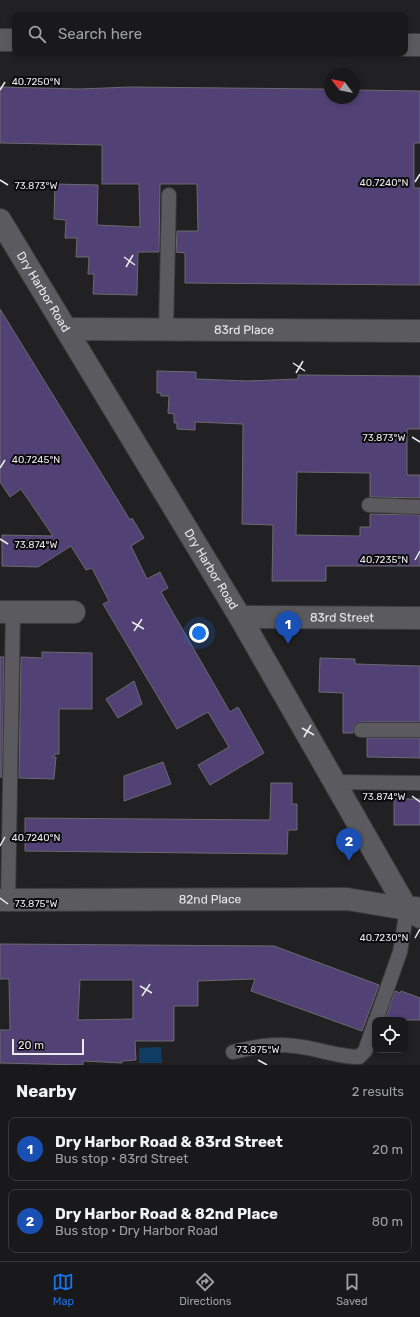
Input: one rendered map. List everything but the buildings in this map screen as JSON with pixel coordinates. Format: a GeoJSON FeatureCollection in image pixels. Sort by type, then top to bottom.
{"type":"FeatureCollection","features":[{"type":"Feature","properties":{"kind":"street"},"geometry":{"type":"LineString","coordinates":[[0,40],[12,40]]}},
{"type":"Feature","properties":{"kind":"street"},"geometry":{"type":"LineString","coordinates":[[408,45],[420,46]]}},
{"type":"Feature","properties":{"kind":"street","name":"Dry Harbor Road"},"geometry":{"type":"LineString","coordinates":[[0,220],[240,617],[334,782],[416,911]]}},
{"type":"Feature","properties":{"kind":"street","name":"83rd Place"},"geometry":{"type":"LineString","coordinates":[[67,329],[420,331]]}},
{"type":"Feature","properties":{"kind":"street"},"geometry":{"type":"LineString","coordinates":[[6,612],[74,612]]}},
{"type":"Feature","properties":{"kind":"street","name":"83rd Street"},"geometry":{"type":"LineString","coordinates":[[240,617],[420,618]]}},
{"type":"Feature","properties":{"kind":"street","name":"82nd Place"},"geometry":{"type":"LineString","coordinates":[[4,900],[347,899],[416,911]]}},
{"type":"Feature","properties":{"kind":"lane"},"geometry":{"type":"LineString","coordinates":[[166,330],[169,195]]}},
{"type":"Feature","properties":{"kind":"lane"},"geometry":{"type":"LineString","coordinates":[[369,505],[420,507]]}},
{"type":"Feature","properties":{"kind":"lane"},"geometry":{"type":"LineString","coordinates":[[4,900],[6,612]]}},
{"type":"Feature","properties":{"kind":"lane"},"geometry":{"type":"LineString","coordinates":[[361,730],[420,730]]}},
{"type":"Feature","properties":{"kind":"lane"},"geometry":{"type":"LineString","coordinates":[[334,782],[420,783]]}},
{"type":"Feature","properties":{"kind":"lane"},"geometry":{"type":"LineString","coordinates":[[376,1017],[416,911]]}},
{"type":"Feature","properties":{"kind":"lane"},"geometry":{"type":"LineString","coordinates":[[233,1052],[266,1044],[295,1046],[359,1058],[365,1051],[372,1030]]}},
{"type":"Feature","properties":{"kind":"water"},"geometry":{"type":"Polygon","coordinates":[[[161,1047],[162,1063],[139,1063],[139,1048],[161,1047]]]}},
{"type":"Feature","properties":{"kind":"place","name":"Dry Harbor Road & 83rd Street"},"geometry":{"type":"Point","coordinates":[288,644]}},
{"type":"Feature","properties":{"kind":"place","name":"Dry Harbor Road & 82nd Place"},"geometry":{"type":"Point","coordinates":[349,861]}}]}
